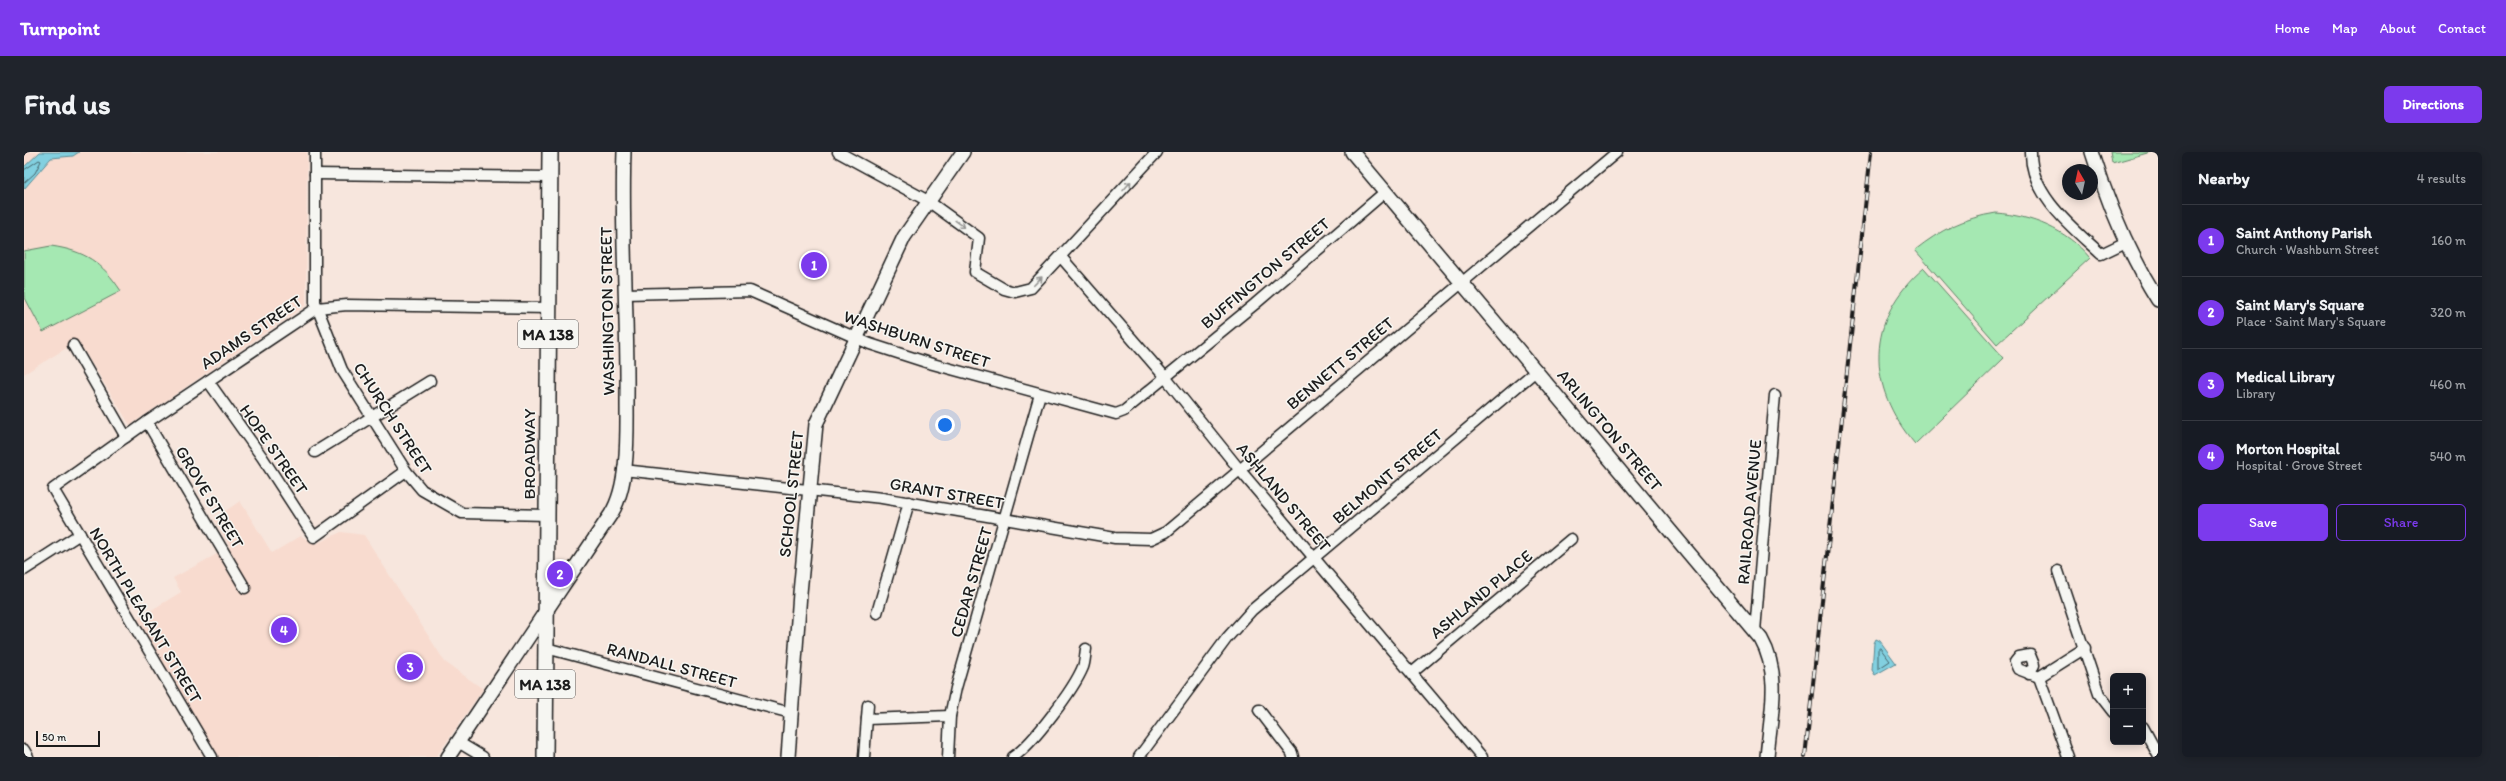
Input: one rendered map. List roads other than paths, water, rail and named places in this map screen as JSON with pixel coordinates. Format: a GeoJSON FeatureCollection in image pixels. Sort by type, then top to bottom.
{"type":"FeatureCollection","features":[{"type":"Feature","properties":{"kind":"main road","name":"BROADWAY"},"geometry":{"type":"LineString","coordinates":[[545,757],[550,152]]}},
{"type":"Feature","properties":{"kind":"street","name":"CHURCH STREET"},"geometry":{"type":"LineString","coordinates":[[315,152],[314,295],[316,308],[339,364],[371,417],[406,471],[422,490],[462,513],[547,515]]}},
{"type":"Feature","properties":{"kind":"street","name":"WASHINGTON STREET"},"geometry":{"type":"LineString","coordinates":[[546,610],[613,510],[620,492],[627,407],[624,152]]}},
{"type":"Feature","properties":{"kind":"street"},"geometry":{"type":"LineString","coordinates":[[838,152],[928,201],[979,238],[975,272],[1004,289],[1020,293],[1031,288],[1061,258],[1157,152]]}},
{"type":"Feature","properties":{"kind":"street","name":"SCHOOL STREET"},"geometry":{"type":"LineString","coordinates":[[788,757],[809,491],[816,424],[904,237],[963,152]]}},
{"type":"Feature","properties":{"kind":"street","name":"ARLINGTON STREET"},"geometry":{"type":"LineString","coordinates":[[1352,152],[1755,631],[1768,654],[1774,686],[1768,757]]}},
{"type":"Feature","properties":{"kind":"street","name":"BENNETT STREET"},"geometry":{"type":"LineString","coordinates":[[1239,469],[1617,152]]}},
{"type":"Feature","properties":{"kind":"street"},"geometry":{"type":"LineString","coordinates":[[2031,152],[2038,184],[2050,203],[2079,234],[2102,254],[2126,242]]}},
{"type":"Feature","properties":{"kind":"street"},"geometry":{"type":"LineString","coordinates":[[2092,152],[2105,192],[2126,242],[2158,300]]}},
{"type":"Feature","properties":{"kind":"street"},"geometry":{"type":"LineString","coordinates":[[315,174],[549,177]]}},
{"type":"Feature","properties":{"kind":"street","name":"BUFFINGTON STREET"},"geometry":{"type":"LineString","coordinates":[[1165,377],[1385,192]]}},
{"type":"Feature","properties":{"kind":"street","name":"ASHLAND STREET"},"geometry":{"type":"LineString","coordinates":[[1061,258],[1165,377],[1239,469],[1412,672],[1482,757]]}},
{"type":"Feature","properties":{"kind":"street","name":"WASHBURN STREET"},"geometry":{"type":"LineString","coordinates":[[625,294],[750,291],[856,339],[916,359],[1116,414],[1124,411],[1165,377]]}},
{"type":"Feature","properties":{"kind":"street","name":"ADAMS STREET"},"geometry":{"type":"LineString","coordinates":[[53,489],[147,422],[316,308],[347,305],[548,308]]}},
{"type":"Feature","properties":{"kind":"street"},"geometry":{"type":"LineString","coordinates":[[73,346],[126,437]]}},
{"type":"Feature","properties":{"kind":"street","name":"BELMONT STREET"},"geometry":{"type":"LineString","coordinates":[[1139,757],[1230,634],[1252,610],[1536,370]]}},
{"type":"Feature","properties":{"kind":"street","name":"HOPE STREET"},"geometry":{"type":"LineString","coordinates":[[208,381],[262,456],[314,537],[406,471]]}},
{"type":"Feature","properties":{"kind":"street"},"geometry":{"type":"LineString","coordinates":[[315,452],[430,381]]}},
{"type":"Feature","properties":{"kind":"street","name":"CEDAR STREET"},"geometry":{"type":"LineString","coordinates":[[948,757],[950,716],[1040,394]]}},
{"type":"Feature","properties":{"kind":"street","name":"RAILROAD AVENUE"},"geometry":{"type":"LineString","coordinates":[[1755,631],[1774,395]]}},
{"type":"Feature","properties":{"kind":"street","name":"GROVE STREET"},"geometry":{"type":"LineString","coordinates":[[147,422],[245,588]]}},
{"type":"Feature","properties":{"kind":"street","name":"GRANT STREET"},"geometry":{"type":"LineString","coordinates":[[623,470],[909,502],[1115,538],[1151,539],[1166,532],[1239,469]]}},
{"type":"Feature","properties":{"kind":"street","name":"NORTH PLEASANT STREET"},"geometry":{"type":"LineString","coordinates":[[53,489],[212,757]]}},
{"type":"Feature","properties":{"kind":"street"},"geometry":{"type":"LineString","coordinates":[[877,614],[909,502]]}},
{"type":"Feature","properties":{"kind":"street"},"geometry":{"type":"LineString","coordinates":[[24,570],[80,534]]}},
{"type":"Feature","properties":{"kind":"street","name":"ASHLAND PLACE"},"geometry":{"type":"LineString","coordinates":[[1412,672],[1571,539]]}},
{"type":"Feature","properties":{"kind":"street"},"geometry":{"type":"LineString","coordinates":[[2058,571],[2085,648],[2099,694],[2111,709]]}},
{"type":"Feature","properties":{"kind":"street"},"geometry":{"type":"LineString","coordinates":[[448,757],[546,610]]}},
{"type":"Feature","properties":{"kind":"street","name":"RANDALL STREET"},"geometry":{"type":"LineString","coordinates":[[546,648],[791,713]]}},
{"type":"Feature","properties":{"kind":"street"},"geometry":{"type":"LineString","coordinates":[[2029,674],[2039,677],[2085,648]]}},
{"type":"Feature","properties":{"kind":"street"},"geometry":{"type":"LineString","coordinates":[[1013,757],[1028,746],[1076,680],[1084,664],[1086,649]]}},
{"type":"Feature","properties":{"kind":"street"},"geometry":{"type":"LineString","coordinates":[[2039,677],[2068,757]]}},
{"type":"Feature","properties":{"kind":"street"},"geometry":{"type":"LineString","coordinates":[[864,757],[868,705]]}},
{"type":"Feature","properties":{"kind":"street"},"geometry":{"type":"LineString","coordinates":[[1259,710],[1292,753],[1293,757]]}},
{"type":"Feature","properties":{"kind":"street"},"geometry":{"type":"LineString","coordinates":[[867,719],[950,716]]}},
{"type":"Feature","properties":{"kind":"street"},"geometry":{"type":"LineString","coordinates":[[2146,733],[2158,755]]}},
{"type":"Feature","properties":{"kind":"street"},"geometry":{"type":"LineString","coordinates":[[458,742],[483,757]]}},
{"type":"Feature","properties":{"kind":"street"},"geometry":{"type":"LineString","coordinates":[[24,750],[28,757]]}},
{"type":"Feature","properties":{"kind":"water"},"geometry":{"type":"Polygon","coordinates":[[[40,152],[79,152],[73,156],[51,158],[24,189],[24,167],[40,152]]]}},
{"type":"Feature","properties":{"kind":"water"},"geometry":{"type":"Polygon","coordinates":[[[1876,639],[1880,641],[1896,663],[1875,675],[1872,670],[1874,643],[1876,639]]]}},
{"type":"Feature","properties":{"kind":"railway"},"geometry":{"type":"LineString","coordinates":[[1805,757],[1871,152]]}},
{"type":"Feature","properties":{"kind":"place","name":"Saint Anthony Parish"},"geometry":{"type":"Point","coordinates":[814,265]}},
{"type":"Feature","properties":{"kind":"place","name":"Saint Mary's Square"},"geometry":{"type":"Point","coordinates":[560,574]}},
{"type":"Feature","properties":{"kind":"place","name":"Morton Hospital"},"geometry":{"type":"Point","coordinates":[284,630]}},
{"type":"Feature","properties":{"kind":"place","name":"Medical Library"},"geometry":{"type":"Point","coordinates":[410,667]}}]}
